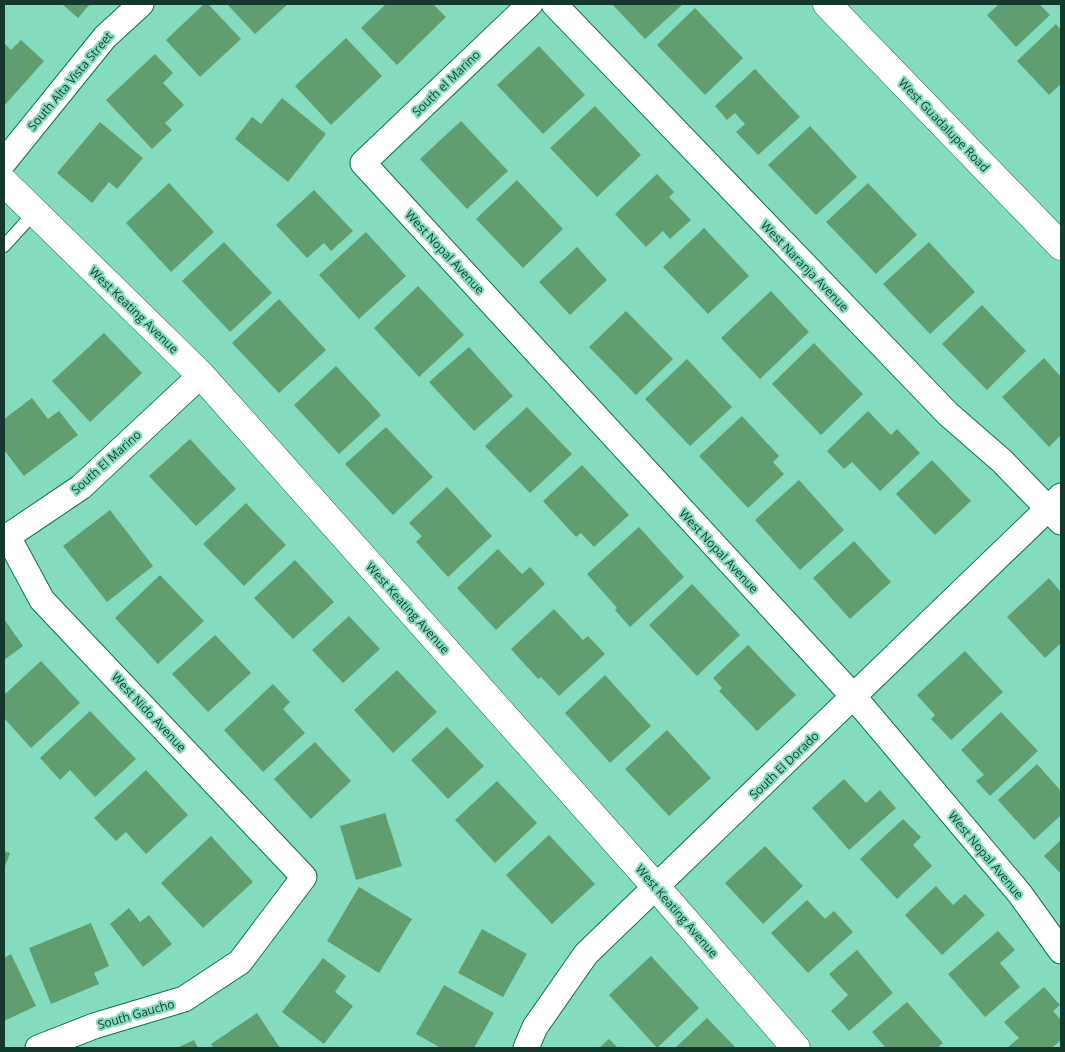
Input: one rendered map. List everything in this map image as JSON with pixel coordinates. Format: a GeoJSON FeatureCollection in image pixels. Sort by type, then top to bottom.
{"type":"FeatureCollection","features":[{"type":"Feature","properties":{"kind":"street","name":"South Alta Vista Street"},"geometry":{"type":"LineString","coordinates":[[4,162],[105,37],[141,4]]}},
{"type":"Feature","properties":{"kind":"street","name":"South el Marino"},"geometry":{"type":"LineString","coordinates":[[363,163],[530,4]]}},
{"type":"Feature","properties":{"kind":"street","name":"West Naranja Avenue"},"geometry":{"type":"LineString","coordinates":[[554,4],[948,414],[1057,509]]}},
{"type":"Feature","properties":{"kind":"street","name":"West Guadalupe Road"},"geometry":{"type":"LineString","coordinates":[[827,4],[1059,241]]}},
{"type":"Feature","properties":{"kind":"street","name":"West Nopal Avenue"},"geometry":{"type":"LineString","coordinates":[[363,163],[854,697],[1020,894],[1061,951]]}},
{"type":"Feature","properties":{"kind":"street","name":"West Keating Avenue"},"geometry":{"type":"LineString","coordinates":[[4,182],[201,375],[657,888],[796,1048]]}},
{"type":"Feature","properties":{"kind":"street","name":"South El Marino"},"geometry":{"type":"LineString","coordinates":[[6,538],[81,487],[201,375]]}},
{"type":"Feature","properties":{"kind":"street","name":"South El Dorado"},"geometry":{"type":"LineString","coordinates":[[526,1048],[535,1027],[586,954],[657,888],[854,697],[1057,509]]}},
{"type":"Feature","properties":{"kind":"street","name":"West Nido Avenue"},"geometry":{"type":"LineString","coordinates":[[6,538],[42,600],[304,877]]}},
{"type":"Feature","properties":{"kind":"street","name":"South Gaucho"},"geometry":{"type":"LineString","coordinates":[[38,1048],[94,1026],[184,999],[240,962],[304,877]]}},
{"type":"Feature","properties":{"kind":"lane"},"geometry":{"type":"LineString","coordinates":[[4,246],[34,213]]}},
{"type":"Feature","properties":{"kind":"building"},"geometry":{"type":"Polygon","coordinates":[[[62,4],[90,4],[78,18],[62,4]]]}},
{"type":"Feature","properties":{"kind":"building"},"geometry":{"type":"Polygon","coordinates":[[[204,4],[208,4],[241,39],[200,77],[166,40],[204,4]]]}},
{"type":"Feature","properties":{"kind":"building"},"geometry":{"type":"Polygon","coordinates":[[[227,4],[288,4],[255,34],[227,4]]]}},
{"type":"Feature","properties":{"kind":"building"},"geometry":{"type":"Polygon","coordinates":[[[386,4],[433,4],[446,17],[397,65],[361,28],[386,4]]]}},
{"type":"Feature","properties":{"kind":"building"},"geometry":{"type":"Polygon","coordinates":[[[612,4],[683,4],[645,39],[612,4]]]}},
{"type":"Feature","properties":{"kind":"building"},"geometry":{"type":"Polygon","coordinates":[[[999,4],[1039,4],[1050,15],[1016,47],[987,15],[999,4]]]}},
{"type":"Feature","properties":{"kind":"building"},"geometry":{"type":"Polygon","coordinates":[[[695,8],[743,58],[705,95],[657,45],[695,8]]]}},
{"type":"Feature","properties":{"kind":"building"},"geometry":{"type":"Polygon","coordinates":[[[1056,24],[1061,30],[1061,84],[1049,95],[1017,61],[1056,24]]]}},
{"type":"Feature","properties":{"kind":"building"},"geometry":{"type":"Polygon","coordinates":[[[346,38],[382,76],[331,125],[295,86],[346,38]]]}},
{"type":"Feature","properties":{"kind":"building"},"geometry":{"type":"Polygon","coordinates":[[[21,40],[44,61],[4,106],[4,43],[11,50],[21,40]]]}},
{"type":"Feature","properties":{"kind":"building"},"geometry":{"type":"Polygon","coordinates":[[[539,46],[585,95],[543,134],[497,85],[539,46]]]}},
{"type":"Feature","properties":{"kind":"building"},"geometry":{"type":"Polygon","coordinates":[[[155,54],[173,73],[163,83],[184,105],[165,123],[172,130],[152,149],[106,100],[155,54]]]}},
{"type":"Feature","properties":{"kind":"building"},"geometry":{"type":"Polygon","coordinates":[[[755,69],[800,117],[758,155],[736,132],[745,124],[735,113],[727,120],[715,106],[755,69]]]}},
{"type":"Feature","properties":{"kind":"building"},"geometry":{"type":"Polygon","coordinates":[[[282,98],[326,134],[288,182],[235,139],[252,117],[261,124],[282,98]]]}},
{"type":"Feature","properties":{"kind":"building"},"geometry":{"type":"Polygon","coordinates":[[[595,106],[641,155],[597,197],[550,148],[595,106]]]}},
{"type":"Feature","properties":{"kind":"building"},"geometry":{"type":"Polygon","coordinates":[[[461,121],[508,171],[467,209],[420,159],[461,121]]]}},
{"type":"Feature","properties":{"kind":"building"},"geometry":{"type":"Polygon","coordinates":[[[100,122],[143,158],[117,189],[109,182],[92,203],[57,173],[100,122]]]}},
{"type":"Feature","properties":{"kind":"building"},"geometry":{"type":"Polygon","coordinates":[[[810,126],[857,177],[816,215],[768,165],[810,126]]]}},
{"type":"Feature","properties":{"kind":"building"},"geometry":{"type":"Polygon","coordinates":[[[657,174],[674,192],[669,197],[691,220],[670,239],[663,231],[646,247],[615,214],[657,174]]]}},
{"type":"Feature","properties":{"kind":"building"},"geometry":{"type":"Polygon","coordinates":[[[517,180],[563,229],[523,268],[476,219],[517,180]]]}},
{"type":"Feature","properties":{"kind":"building"},"geometry":{"type":"Polygon","coordinates":[[[169,183],[214,232],[171,272],[126,223],[169,183]]]}},
{"type":"Feature","properties":{"kind":"building"},"geometry":{"type":"Polygon","coordinates":[[[868,183],[917,235],[876,274],[826,222],[868,183]]]}},
{"type":"Feature","properties":{"kind":"building"},"geometry":{"type":"Polygon","coordinates":[[[314,190],[353,231],[331,251],[324,243],[307,258],[276,225],[314,190]]]}},
{"type":"Feature","properties":{"kind":"building"},"geometry":{"type":"Polygon","coordinates":[[[704,228],[749,276],[708,314],[663,267],[704,228]]]}},
{"type":"Feature","properties":{"kind":"building"},"geometry":{"type":"Polygon","coordinates":[[[366,232],[406,276],[359,319],[319,275],[366,232]]]}},
{"type":"Feature","properties":{"kind":"building"},"geometry":{"type":"Polygon","coordinates":[[[224,242],[272,293],[230,332],[182,281],[224,242]]]}},
{"type":"Feature","properties":{"kind":"building"},"geometry":{"type":"Polygon","coordinates":[[[929,242],[975,292],[930,334],[883,284],[929,242]]]}},
{"type":"Feature","properties":{"kind":"building"},"geometry":{"type":"Polygon","coordinates":[[[577,247],[607,280],[570,315],[539,282],[577,247]]]}},
{"type":"Feature","properties":{"kind":"building"},"geometry":{"type":"Polygon","coordinates":[[[418,286],[464,335],[419,377],[374,328],[418,286]]]}},
{"type":"Feature","properties":{"kind":"building"},"geometry":{"type":"Polygon","coordinates":[[[771,291],[809,332],[760,379],[721,338],[771,291]]]}},
{"type":"Feature","properties":{"kind":"building"},"geometry":{"type":"Polygon","coordinates":[[[279,299],[326,350],[279,393],[232,343],[279,299]]]}},
{"type":"Feature","properties":{"kind":"building"},"geometry":{"type":"Polygon","coordinates":[[[982,305],[1026,351],[987,390],[942,344],[982,305]]]}},
{"type":"Feature","properties":{"kind":"building"},"geometry":{"type":"Polygon","coordinates":[[[626,311],[673,359],[636,395],[589,347],[626,311]]]}},
{"type":"Feature","properties":{"kind":"building"},"geometry":{"type":"Polygon","coordinates":[[[104,333],[142,373],[90,422],[52,381],[104,333]]]}},
{"type":"Feature","properties":{"kind":"building"},"geometry":{"type":"Polygon","coordinates":[[[814,343],[863,394],[821,435],[772,384],[814,343]]]}},
{"type":"Feature","properties":{"kind":"building"},"geometry":{"type":"Polygon","coordinates":[[[469,347],[513,396],[474,431],[429,382],[469,347]]]}},
{"type":"Feature","properties":{"kind":"building"},"geometry":{"type":"Polygon","coordinates":[[[1044,358],[1061,377],[1061,435],[1049,447],[1002,397],[1044,358]]]}},
{"type":"Feature","properties":{"kind":"building"},"geometry":{"type":"Polygon","coordinates":[[[687,359],[732,407],[690,446],[645,399],[687,359]]]}},
{"type":"Feature","properties":{"kind":"building"},"geometry":{"type":"Polygon","coordinates":[[[336,366],[381,415],[339,454],[294,405],[336,366]]]}},
{"type":"Feature","properties":{"kind":"building"},"geometry":{"type":"Polygon","coordinates":[[[32,398],[48,419],[59,411],[78,435],[24,476],[4,450],[4,419],[32,398]]]}},
{"type":"Feature","properties":{"kind":"building"},"geometry":{"type":"Polygon","coordinates":[[[527,407],[572,454],[530,493],[485,446],[527,407]]]}},
{"type":"Feature","properties":{"kind":"building"},"geometry":{"type":"Polygon","coordinates":[[[868,411],[891,435],[897,429],[920,453],[880,491],[852,462],[844,469],[827,451],[868,411]]]}},
{"type":"Feature","properties":{"kind":"building"},"geometry":{"type":"Polygon","coordinates":[[[742,416],[779,456],[773,462],[784,474],[748,508],[699,456],[742,416]]]}},
{"type":"Feature","properties":{"kind":"building"},"geometry":{"type":"Polygon","coordinates":[[[386,427],[433,477],[393,515],[345,464],[386,427]]]}},
{"type":"Feature","properties":{"kind":"building"},"geometry":{"type":"Polygon","coordinates":[[[190,439],[236,489],[196,526],[149,476],[190,439]]]}},
{"type":"Feature","properties":{"kind":"building"},"geometry":{"type":"Polygon","coordinates":[[[932,460],[971,501],[935,535],[896,494],[932,460]]]}},
{"type":"Feature","properties":{"kind":"building"},"geometry":{"type":"Polygon","coordinates":[[[582,465],[629,515],[594,547],[581,533],[576,537],[543,501],[582,465]]]}},
{"type":"Feature","properties":{"kind":"building"},"geometry":{"type":"Polygon","coordinates":[[[799,480],[844,530],[800,570],[755,520],[799,480]]]}},
{"type":"Feature","properties":{"kind":"building"},"geometry":{"type":"Polygon","coordinates":[[[447,487],[492,536],[448,577],[416,542],[422,536],[409,523],[447,487]]]}},
{"type":"Feature","properties":{"kind":"building"},"geometry":{"type":"Polygon","coordinates":[[[246,503],[286,545],[244,586],[203,544],[246,503]]]}},
{"type":"Feature","properties":{"kind":"building"},"geometry":{"type":"Polygon","coordinates":[[[110,510],[153,566],[107,602],[63,546],[110,510]]]}},
{"type":"Feature","properties":{"kind":"building"},"geometry":{"type":"Polygon","coordinates":[[[639,527],[684,577],[630,627],[615,610],[617,608],[587,574],[639,527]]]}},
{"type":"Feature","properties":{"kind":"building"},"geometry":{"type":"Polygon","coordinates":[[[854,541],[891,582],[850,619],[813,578],[854,541]]]}},
{"type":"Feature","properties":{"kind":"building"},"geometry":{"type":"Polygon","coordinates":[[[498,549],[522,574],[530,567],[545,584],[496,630],[457,588],[498,549]]]}},
{"type":"Feature","properties":{"kind":"building"},"geometry":{"type":"Polygon","coordinates":[[[295,560],[334,602],[293,639],[254,598],[295,560]]]}},
{"type":"Feature","properties":{"kind":"building"},"geometry":{"type":"Polygon","coordinates":[[[160,575],[204,621],[158,664],[115,618],[160,575]]]}},
{"type":"Feature","properties":{"kind":"building"},"geometry":{"type":"Polygon","coordinates":[[[1049,578],[1061,592],[1061,643],[1045,658],[1007,617],[1049,578]]]}},
{"type":"Feature","properties":{"kind":"building"},"geometry":{"type":"Polygon","coordinates":[[[692,584],[740,635],[697,676],[649,625],[692,584]]]}},
{"type":"Feature","properties":{"kind":"building"},"geometry":{"type":"Polygon","coordinates":[[[554,609],[583,640],[588,636],[605,654],[559,696],[541,677],[538,679],[511,649],[554,609]]]}},
{"type":"Feature","properties":{"kind":"building"},"geometry":{"type":"Polygon","coordinates":[[[349,616],[380,649],[343,683],[312,650],[349,616]]]}},
{"type":"Feature","properties":{"kind":"building"},"geometry":{"type":"Polygon","coordinates":[[[4,619],[23,646],[4,660],[4,619]]]}},
{"type":"Feature","properties":{"kind":"building"},"geometry":{"type":"Polygon","coordinates":[[[215,635],[251,673],[208,712],[172,674],[215,635]]]}},
{"type":"Feature","properties":{"kind":"building"},"geometry":{"type":"Polygon","coordinates":[[[748,645],[796,695],[757,731],[719,691],[722,688],[713,678],[748,645]]]}},
{"type":"Feature","properties":{"kind":"building"},"geometry":{"type":"Polygon","coordinates":[[[965,651],[1003,692],[951,740],[931,719],[935,715],[917,695],[965,651]]]}},
{"type":"Feature","properties":{"kind":"building"},"geometry":{"type":"Polygon","coordinates":[[[41,661],[80,703],[31,748],[4,718],[4,695],[41,661]]]}},
{"type":"Feature","properties":{"kind":"building"},"geometry":{"type":"Polygon","coordinates":[[[397,670],[437,712],[393,753],[354,710],[397,670]]]}},
{"type":"Feature","properties":{"kind":"building"},"geometry":{"type":"Polygon","coordinates":[[[605,675],[651,726],[610,763],[565,713],[605,675]]]}},
{"type":"Feature","properties":{"kind":"building"},"geometry":{"type":"Polygon","coordinates":[[[273,684],[290,702],[283,709],[305,733],[263,772],[224,730],[273,684]]]}},
{"type":"Feature","properties":{"kind":"building"},"geometry":{"type":"Polygon","coordinates":[[[90,711],[136,759],[95,797],[70,770],[60,780],[40,758],[90,711]]]}},
{"type":"Feature","properties":{"kind":"building"},"geometry":{"type":"Polygon","coordinates":[[[1001,712],[1038,751],[990,796],[976,781],[984,775],[961,750],[1001,712]]]}},
{"type":"Feature","properties":{"kind":"building"},"geometry":{"type":"Polygon","coordinates":[[[447,727],[484,766],[448,799],[411,760],[447,727]]]}},
{"type":"Feature","properties":{"kind":"building"},"geometry":{"type":"Polygon","coordinates":[[[667,730],[711,778],[669,816],[625,769],[667,730]]]}},
{"type":"Feature","properties":{"kind":"building"},"geometry":{"type":"Polygon","coordinates":[[[315,742],[351,781],[311,819],[274,779],[315,742]]]}},
{"type":"Feature","properties":{"kind":"building"},"geometry":{"type":"Polygon","coordinates":[[[1037,764],[1061,791],[1061,815],[1034,840],[998,800],[1037,764]]]}},
{"type":"Feature","properties":{"kind":"building"},"geometry":{"type":"Polygon","coordinates":[[[146,770],[188,815],[146,854],[126,832],[116,841],[94,818],[146,770]]]}},
{"type":"Feature","properties":{"kind":"building"},"geometry":{"type":"Polygon","coordinates":[[[844,779],[866,803],[880,790],[896,808],[849,850],[812,808],[844,779]]]}},
{"type":"Feature","properties":{"kind":"building"},"geometry":{"type":"Polygon","coordinates":[[[497,781],[537,823],[495,863],[455,820],[497,781]]]}},
{"type":"Feature","properties":{"kind":"building"},"geometry":{"type":"Polygon","coordinates":[[[385,813],[402,866],[356,880],[340,826],[385,813]]]}},
{"type":"Feature","properties":{"kind":"building"},"geometry":{"type":"Polygon","coordinates":[[[903,819],[921,837],[913,845],[932,866],[897,899],[860,859],[903,819]]]}},
{"type":"Feature","properties":{"kind":"building"},"geometry":{"type":"Polygon","coordinates":[[[549,835],[595,884],[552,924],[506,875],[549,835]]]}},
{"type":"Feature","properties":{"kind":"building"},"geometry":{"type":"Polygon","coordinates":[[[211,836],[253,882],[203,928],[161,883],[211,836]]]}},
{"type":"Feature","properties":{"kind":"building"},"geometry":{"type":"Polygon","coordinates":[[[1061,840],[1061,871],[1059,872],[1044,856],[1061,840]]]}},
{"type":"Feature","properties":{"kind":"building"},"geometry":{"type":"Polygon","coordinates":[[[765,846],[803,886],[763,924],[725,883],[765,846]]]}},
{"type":"Feature","properties":{"kind":"building"},"geometry":{"type":"Polygon","coordinates":[[[4,851],[10,853],[4,869],[4,851]]]}},
{"type":"Feature","properties":{"kind":"building"},"geometry":{"type":"Polygon","coordinates":[[[936,886],[953,905],[965,894],[985,915],[942,955],[905,915],[936,886]]]}},
{"type":"Feature","properties":{"kind":"building"},"geometry":{"type":"Polygon","coordinates":[[[359,887],[412,919],[379,973],[327,941],[359,887]]]}},
{"type":"Feature","properties":{"kind":"building"},"geometry":{"type":"Polygon","coordinates":[[[807,900],[825,919],[834,911],[853,932],[808,973],[771,933],[807,900]]]}},
{"type":"Feature","properties":{"kind":"building"},"geometry":{"type":"Polygon","coordinates":[[[129,908],[140,922],[149,915],[172,944],[143,967],[110,924],[129,908]]]}},
{"type":"Feature","properties":{"kind":"building"},"geometry":{"type":"Polygon","coordinates":[[[91,923],[109,966],[94,973],[99,984],[51,1004],[29,948],[91,923]]]}},
{"type":"Feature","properties":{"kind":"building"},"geometry":{"type":"Polygon","coordinates":[[[482,929],[527,954],[503,997],[458,973],[482,929]]]}},
{"type":"Feature","properties":{"kind":"building"},"geometry":{"type":"Polygon","coordinates":[[[998,931],[1015,950],[1000,963],[1020,987],[985,1017],[948,974],[998,931]]]}},
{"type":"Feature","properties":{"kind":"building"},"geometry":{"type":"Polygon","coordinates":[[[857,950],[893,993],[849,1031],[831,1011],[848,995],[829,974],[857,950]]]}},
{"type":"Feature","properties":{"kind":"building"},"geometry":{"type":"Polygon","coordinates":[[[11,954],[36,1006],[4,1021],[4,958],[11,954]]]}},
{"type":"Feature","properties":{"kind":"building"},"geometry":{"type":"Polygon","coordinates":[[[651,956],[699,1008],[657,1048],[609,995],[651,956]]]}},
{"type":"Feature","properties":{"kind":"building"},"geometry":{"type":"Polygon","coordinates":[[[323,958],[346,976],[335,992],[353,1006],[324,1044],[282,1012],[323,958]]]}},
{"type":"Feature","properties":{"kind":"building"},"geometry":{"type":"Polygon","coordinates":[[[444,985],[494,1013],[474,1048],[441,1048],[416,1034],[444,985]]]}},
{"type":"Feature","properties":{"kind":"building"},"geometry":{"type":"Polygon","coordinates":[[[1044,987],[1060,1005],[1053,1011],[1061,1020],[1061,1040],[1052,1048],[1007,1048],[1019,1038],[1004,1022],[1044,987]]]}},
{"type":"Feature","properties":{"kind":"building"},"geometry":{"type":"Polygon","coordinates":[[[907,1002],[943,1043],[937,1048],[886,1048],[872,1032],[907,1002]]]}},
{"type":"Feature","properties":{"kind":"building"},"geometry":{"type":"Polygon","coordinates":[[[257,1013],[280,1048],[214,1048],[211,1044],[257,1013]]]}},
{"type":"Feature","properties":{"kind":"building"},"geometry":{"type":"Polygon","coordinates":[[[707,1018],[736,1048],[675,1048],[707,1018]]]}},
{"type":"Feature","properties":{"kind":"building"},"geometry":{"type":"Polygon","coordinates":[[[609,1039],[618,1048],[599,1048],[609,1039]]]}},
{"type":"Feature","properties":{"kind":"building"},"geometry":{"type":"Polygon","coordinates":[[[194,1040],[198,1048],[177,1048],[194,1040]]]}}]}
